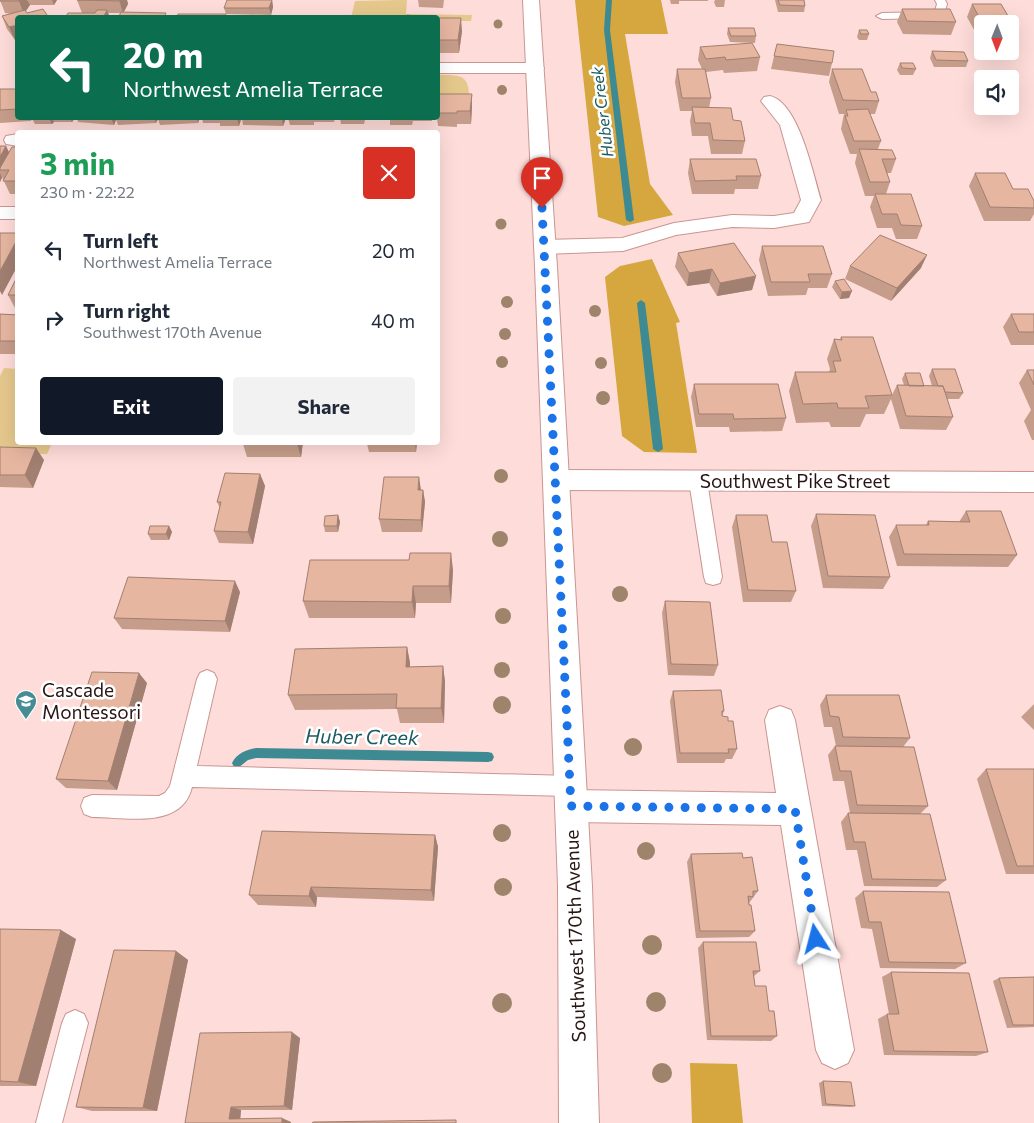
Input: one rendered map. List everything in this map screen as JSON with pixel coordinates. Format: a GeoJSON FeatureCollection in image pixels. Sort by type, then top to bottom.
{"type":"FeatureCollection","features":[{"type":"Feature","properties":{"kind":"street","name":"Southwest 170th Avenue"},"geometry":{"type":"LineString","coordinates":[[532,0],[570,796],[576,944],[579,1123]]}},
{"type":"Feature","properties":{"kind":"street"},"geometry":{"type":"LineString","coordinates":[[440,68],[535,68]]}},
{"type":"Feature","properties":{"kind":"street"},"geometry":{"type":"LineString","coordinates":[[544,247],[623,244],[674,229],[732,221],[774,222],[802,218],[811,200],[789,124],[770,101]]}},
{"type":"Feature","properties":{"kind":"street"},"geometry":{"type":"LineString","coordinates":[[0,213],[15,213]]}},
{"type":"Feature","properties":{"kind":"street","name":"Southwest Pike Street"},"geometry":{"type":"LineString","coordinates":[[556,480],[1034,482]]}},
{"type":"Feature","properties":{"kind":"street"},"geometry":{"type":"LineString","coordinates":[[780,720],[835,1050]]}},
{"type":"Feature","properties":{"kind":"street"},"geometry":{"type":"LineString","coordinates":[[570,796],[795,809]]}},
{"type":"Feature","properties":{"kind":"lane"},"geometry":{"type":"LineString","coordinates":[[882,16],[934,16],[940,13],[942,4],[940,0]]}},
{"type":"Feature","properties":{"kind":"lane"},"geometry":{"type":"LineString","coordinates":[[698,480],[713,577]]}},
{"type":"Feature","properties":{"kind":"lane"},"geometry":{"type":"LineString","coordinates":[[92,806],[159,807],[173,801],[180,791],[207,679]]}},
{"type":"Feature","properties":{"kind":"lane"},"geometry":{"type":"LineString","coordinates":[[184,776],[570,796]]}},
{"type":"Feature","properties":{"kind":"lane"},"geometry":{"type":"LineString","coordinates":[[49,1123],[75,1023]]}},
{"type":"Feature","properties":{"kind":"shaded area"},"geometry":{"type":"Polygon","coordinates":[[[407,0],[406,14],[472,15],[471,21],[440,21],[440,15],[352,15],[355,1],[407,0]]]}},
{"type":"Feature","properties":{"kind":"shaded area"},"geometry":{"type":"Polygon","coordinates":[[[575,0],[661,0],[668,34],[625,34],[650,184],[673,215],[624,226],[598,217],[575,0]]]}},
{"type":"Feature","properties":{"kind":"shaded area"},"geometry":{"type":"Polygon","coordinates":[[[440,75],[458,76],[466,81],[469,101],[440,100],[440,75]]]}},
{"type":"Feature","properties":{"kind":"shaded area"},"geometry":{"type":"Polygon","coordinates":[[[652,259],[680,322],[676,323],[697,453],[644,452],[622,436],[605,277],[620,266],[652,259]]]}},
{"type":"Feature","properties":{"kind":"shaded area"},"geometry":{"type":"Polygon","coordinates":[[[4,368],[15,369],[15,445],[51,445],[47,454],[0,454],[0,376],[4,368]]]}},
{"type":"Feature","properties":{"kind":"shaded area"},"geometry":{"type":"Polygon","coordinates":[[[690,1063],[737,1064],[743,1123],[692,1123],[690,1063]]]}},
{"type":"Feature","properties":{"kind":"building"},"geometry":{"type":"Polygon","coordinates":[[[19,0],[19,1],[0,1],[19,0]]]}},
{"type":"Feature","properties":{"kind":"building"},"geometry":{"type":"Polygon","coordinates":[[[77,0],[119,0],[119,1],[77,0]]]}},
{"type":"Feature","properties":{"kind":"building"},"geometry":{"type":"Polygon","coordinates":[[[227,0],[272,0],[269,8],[224,8],[227,0]]]}},
{"type":"Feature","properties":{"kind":"building"},"geometry":{"type":"Polygon","coordinates":[[[778,0],[804,0],[805,6],[780,5],[778,0]]]}},
{"type":"Feature","properties":{"kind":"building"},"geometry":{"type":"Polygon","coordinates":[[[972,4],[1001,4],[1008,15],[978,15],[972,4]]]}},
{"type":"Feature","properties":{"kind":"building"},"geometry":{"type":"Polygon","coordinates":[[[43,9],[47,15],[15,15],[15,26],[9,27],[2,16],[25,10],[27,13],[43,9]]]}},
{"type":"Feature","properties":{"kind":"building"},"geometry":{"type":"Polygon","coordinates":[[[902,9],[950,9],[956,22],[907,21],[902,9]]]}},
{"type":"Feature","properties":{"kind":"building"},"geometry":{"type":"Polygon","coordinates":[[[97,10],[107,10],[104,15],[67,15],[68,13],[95,13],[97,10]]]}},
{"type":"Feature","properties":{"kind":"building"},"geometry":{"type":"Polygon","coordinates":[[[121,12],[166,13],[165,15],[120,15],[121,12]]]}},
{"type":"Feature","properties":{"kind":"building"},"geometry":{"type":"Polygon","coordinates":[[[178,14],[226,14],[226,15],[178,14]]]}},
{"type":"Feature","properties":{"kind":"building"},"geometry":{"type":"Polygon","coordinates":[[[440,18],[461,18],[458,40],[440,40],[440,18]]]}},
{"type":"Feature","properties":{"kind":"building"},"geometry":{"type":"Polygon","coordinates":[[[728,28],[754,28],[756,36],[731,36],[728,28]]]}},
{"type":"Feature","properties":{"kind":"building"},"geometry":{"type":"Polygon","coordinates":[[[859,30],[867,30],[869,34],[861,34],[859,30]]]}},
{"type":"Feature","properties":{"kind":"building"},"geometry":{"type":"Polygon","coordinates":[[[752,43],[760,57],[726,60],[725,57],[706,59],[700,47],[752,43]]]}},
{"type":"Feature","properties":{"kind":"building"},"geometry":{"type":"Polygon","coordinates":[[[777,44],[834,51],[832,63],[774,56],[777,44]]]}},
{"type":"Feature","properties":{"kind":"building"},"geometry":{"type":"Polygon","coordinates":[[[932,51],[964,52],[968,61],[936,60],[932,51]]]}},
{"type":"Feature","properties":{"kind":"building"},"geometry":{"type":"Polygon","coordinates":[[[900,63],[913,63],[916,69],[902,68],[900,63]]]}},
{"type":"Feature","properties":{"kind":"building"},"geometry":{"type":"Polygon","coordinates":[[[677,69],[705,69],[711,98],[682,98],[677,69]]]}},
{"type":"Feature","properties":{"kind":"building"},"geometry":{"type":"Polygon","coordinates":[[[832,69],[862,69],[871,92],[876,92],[879,101],[843,100],[832,69]]]}},
{"type":"Feature","properties":{"kind":"building"},"geometry":{"type":"Polygon","coordinates":[[[0,89],[15,89],[15,109],[0,110],[0,89]]]}},
{"type":"Feature","properties":{"kind":"building"},"geometry":{"type":"Polygon","coordinates":[[[440,94],[472,94],[470,111],[457,111],[457,113],[440,113],[440,94]]]}},
{"type":"Feature","properties":{"kind":"building"},"geometry":{"type":"Polygon","coordinates":[[[692,107],[731,108],[733,120],[741,121],[745,141],[713,140],[710,123],[695,123],[692,107]]]}},
{"type":"Feature","properties":{"kind":"building"},"geometry":{"type":"Polygon","coordinates":[[[868,109],[881,141],[854,141],[845,116],[848,116],[846,110],[868,109]]]}},
{"type":"Feature","properties":{"kind":"building"},"geometry":{"type":"Polygon","coordinates":[[[0,146],[6,146],[0,157],[0,146]]]}},
{"type":"Feature","properties":{"kind":"building"},"geometry":{"type":"Polygon","coordinates":[[[12,147],[15,147],[15,181],[3,181],[9,170],[0,170],[12,147]]]}},
{"type":"Feature","properties":{"kind":"building"},"geometry":{"type":"Polygon","coordinates":[[[859,149],[892,150],[896,159],[882,159],[890,182],[870,182],[859,149]]]}},
{"type":"Feature","properties":{"kind":"building"},"geometry":{"type":"Polygon","coordinates":[[[690,159],[756,159],[761,176],[736,176],[737,180],[695,181],[690,159]]]}},
{"type":"Feature","properties":{"kind":"building"},"geometry":{"type":"Polygon","coordinates":[[[975,173],[1005,173],[1013,189],[1028,189],[1034,201],[1034,208],[990,207],[975,173]]]}},
{"type":"Feature","properties":{"kind":"building"},"geometry":{"type":"Polygon","coordinates":[[[875,194],[911,194],[922,226],[901,225],[897,214],[882,214],[875,194]]]}},
{"type":"Feature","properties":{"kind":"building"},"geometry":{"type":"Polygon","coordinates":[[[0,233],[15,233],[15,244],[0,271],[0,233]]]}},
{"type":"Feature","properties":{"kind":"building"},"geometry":{"type":"Polygon","coordinates":[[[880,235],[927,255],[897,288],[850,266],[880,235]]]}},
{"type":"Feature","properties":{"kind":"building"},"geometry":{"type":"Polygon","coordinates":[[[734,243],[756,276],[720,283],[712,269],[689,273],[678,253],[734,243]]]}},
{"type":"Feature","properties":{"kind":"building"},"geometry":{"type":"Polygon","coordinates":[[[762,246],[823,246],[832,274],[808,274],[810,282],[771,282],[762,246]]]}},
{"type":"Feature","properties":{"kind":"building"},"geometry":{"type":"Polygon","coordinates":[[[844,279],[852,291],[842,292],[835,281],[844,279]]]}},
{"type":"Feature","properties":{"kind":"building"},"geometry":{"type":"Polygon","coordinates":[[[15,281],[15,295],[8,295],[15,281]]]}},
{"type":"Feature","properties":{"kind":"building"},"geometry":{"type":"Polygon","coordinates":[[[0,314],[15,315],[15,341],[0,341],[0,314]]]}},
{"type":"Feature","properties":{"kind":"building"},"geometry":{"type":"Polygon","coordinates":[[[1011,314],[1034,314],[1034,332],[1019,332],[1011,314]]]}},
{"type":"Feature","properties":{"kind":"building"},"geometry":{"type":"Polygon","coordinates":[[[841,337],[873,337],[892,395],[865,396],[869,408],[838,408],[837,403],[803,404],[795,372],[836,372],[833,361],[841,361],[834,339],[842,340],[841,337]]]}},
{"type":"Feature","properties":{"kind":"building"},"geometry":{"type":"Polygon","coordinates":[[[932,369],[955,369],[963,393],[945,392],[943,386],[938,386],[932,369]]]}},
{"type":"Feature","properties":{"kind":"building"},"geometry":{"type":"Polygon","coordinates":[[[1027,370],[1034,370],[1034,385],[1027,370]]]}},
{"type":"Feature","properties":{"kind":"building"},"geometry":{"type":"Polygon","coordinates":[[[905,373],[920,373],[924,386],[909,386],[905,373]]]}},
{"type":"Feature","properties":{"kind":"building"},"geometry":{"type":"Polygon","coordinates":[[[694,384],[778,384],[786,418],[734,419],[733,414],[699,414],[694,384]]]}},
{"type":"Feature","properties":{"kind":"building"},"geometry":{"type":"Polygon","coordinates":[[[897,385],[943,386],[953,417],[906,416],[897,385]]]}},
{"type":"Feature","properties":{"kind":"building"},"geometry":{"type":"Polygon","coordinates":[[[0,447],[36,448],[25,475],[0,475],[0,447]]]}},
{"type":"Feature","properties":{"kind":"building"},"geometry":{"type":"Polygon","coordinates":[[[225,473],[260,474],[248,532],[214,531],[221,502],[217,502],[225,473]]]}},
{"type":"Feature","properties":{"kind":"building"},"geometry":{"type":"Polygon","coordinates":[[[384,477],[419,477],[418,490],[423,490],[421,520],[379,519],[384,477]]]}},
{"type":"Feature","properties":{"kind":"building"},"geometry":{"type":"Polygon","coordinates":[[[966,511],[1001,511],[1017,555],[904,554],[896,525],[929,525],[928,521],[970,522],[966,511]]]}},
{"type":"Feature","properties":{"kind":"building"},"geometry":{"type":"Polygon","coordinates":[[[816,514],[875,515],[890,577],[828,576],[816,514]]]}},
{"type":"Feature","properties":{"kind":"building"},"geometry":{"type":"Polygon","coordinates":[[[338,515],[337,526],[324,526],[325,516],[338,515]]]}},
{"type":"Feature","properties":{"kind":"building"},"geometry":{"type":"Polygon","coordinates":[[[736,515],[767,515],[772,542],[787,542],[796,591],[748,590],[736,515]]]}},
{"type":"Feature","properties":{"kind":"building"},"geometry":{"type":"Polygon","coordinates":[[[150,526],[169,526],[166,534],[148,534],[150,526]]]}},
{"type":"Feature","properties":{"kind":"building"},"geometry":{"type":"Polygon","coordinates":[[[410,553],[451,553],[449,586],[413,586],[412,602],[303,601],[310,560],[409,560],[410,553]]]}},
{"type":"Feature","properties":{"kind":"building"},"geometry":{"type":"Polygon","coordinates":[[[128,577],[235,581],[225,621],[114,618],[128,577]]]}},
{"type":"Feature","properties":{"kind":"building"},"geometry":{"type":"Polygon","coordinates":[[[665,601],[710,602],[718,665],[671,664],[665,601]]]}},
{"type":"Feature","properties":{"kind":"building"},"geometry":{"type":"Polygon","coordinates":[[[407,647],[406,667],[443,666],[441,708],[396,708],[397,694],[288,695],[295,649],[407,647]]]}},
{"type":"Feature","properties":{"kind":"building"},"geometry":{"type":"Polygon","coordinates":[[[92,672],[139,673],[108,781],[56,779],[92,672]]]}},
{"type":"Feature","properties":{"kind":"building"},"geometry":{"type":"Polygon","coordinates":[[[721,690],[724,711],[722,711],[722,716],[728,717],[728,721],[733,721],[737,749],[728,749],[729,753],[680,753],[673,691],[721,690]]]}},
{"type":"Feature","properties":{"kind":"building"},"geometry":{"type":"Polygon","coordinates":[[[826,695],[899,695],[910,738],[843,737],[839,717],[830,716],[826,695]]]}},
{"type":"Feature","properties":{"kind":"building"},"geometry":{"type":"Polygon","coordinates":[[[835,746],[914,747],[928,806],[857,805],[851,771],[840,771],[835,746]]]}},
{"type":"Feature","properties":{"kind":"building"},"geometry":{"type":"Polygon","coordinates":[[[986,769],[1034,769],[1034,866],[1017,866],[986,769]]]}},
{"type":"Feature","properties":{"kind":"building"},"geometry":{"type":"Polygon","coordinates":[[[848,813],[930,814],[946,880],[872,879],[865,842],[854,842],[848,813]]]}},
{"type":"Feature","properties":{"kind":"building"},"geometry":{"type":"Polygon","coordinates":[[[262,831],[435,835],[431,890],[311,887],[309,896],[249,895],[262,831]]]}},
{"type":"Feature","properties":{"kind":"building"},"geometry":{"type":"Polygon","coordinates":[[[742,853],[743,858],[752,857],[758,891],[753,891],[753,897],[748,896],[755,931],[700,931],[691,854],[742,853]]]}},
{"type":"Feature","properties":{"kind":"building"},"geometry":{"type":"Polygon","coordinates":[[[863,891],[949,892],[966,963],[889,962],[881,922],[869,922],[863,891]]]}},
{"type":"Feature","properties":{"kind":"building"},"geometry":{"type":"Polygon","coordinates":[[[0,929],[61,930],[18,1082],[0,1081],[0,929]]]}},
{"type":"Feature","properties":{"kind":"building"},"geometry":{"type":"Polygon","coordinates":[[[703,942],[756,942],[760,971],[753,971],[755,986],[766,986],[769,1011],[774,1011],[777,1036],[711,1036],[703,942]]]}},
{"type":"Feature","properties":{"kind":"building"},"geometry":{"type":"Polygon","coordinates":[[[114,950],[176,951],[143,1108],[76,1107],[114,950]]]}},
{"type":"Feature","properties":{"kind":"building"},"geometry":{"type":"Polygon","coordinates":[[[891,972],[969,973],[988,1052],[894,1051],[887,1014],[899,1014],[891,972]]]}},
{"type":"Feature","properties":{"kind":"building"},"geometry":{"type":"Polygon","coordinates":[[[1034,977],[1034,1025],[1013,1025],[999,978],[1034,977]]]}},
{"type":"Feature","properties":{"kind":"building"},"geometry":{"type":"Polygon","coordinates":[[[292,1032],[284,1106],[231,1107],[229,1119],[282,1118],[282,1123],[185,1123],[200,1033],[292,1032]]]}},
{"type":"Feature","properties":{"kind":"building"},"geometry":{"type":"Polygon","coordinates":[[[823,1081],[851,1082],[855,1106],[826,1104],[823,1081]]]}},
{"type":"Feature","properties":{"kind":"building"},"geometry":{"type":"Polygon","coordinates":[[[456,1120],[456,1123],[312,1123],[313,1122],[456,1120]]]}},
{"type":"Feature","properties":{"kind":"waterway","name":"Huber Creek"},"geometry":{"type":"LineString","coordinates":[[609,0],[607,30],[630,220]]}},
{"type":"Feature","properties":{"kind":"waterway","name":"Huber Creek"},"geometry":{"type":"LineString","coordinates":[[641,303],[658,449]]}},
{"type":"Feature","properties":{"kind":"waterway","name":"Huber Creek"},"geometry":{"type":"LineString","coordinates":[[238,763],[245,756],[256,753],[488,757]]}},
{"type":"Feature","properties":{"kind":"place","name":"Cascade Montessori"},"geometry":{"type":"Point","coordinates":[26,720]}},
{"type":"Feature","properties":{"kind":"route"},"geometry":{"type":"LineString","coordinates":[[542,208],[571,806],[795,809],[816,939]]}}]}
